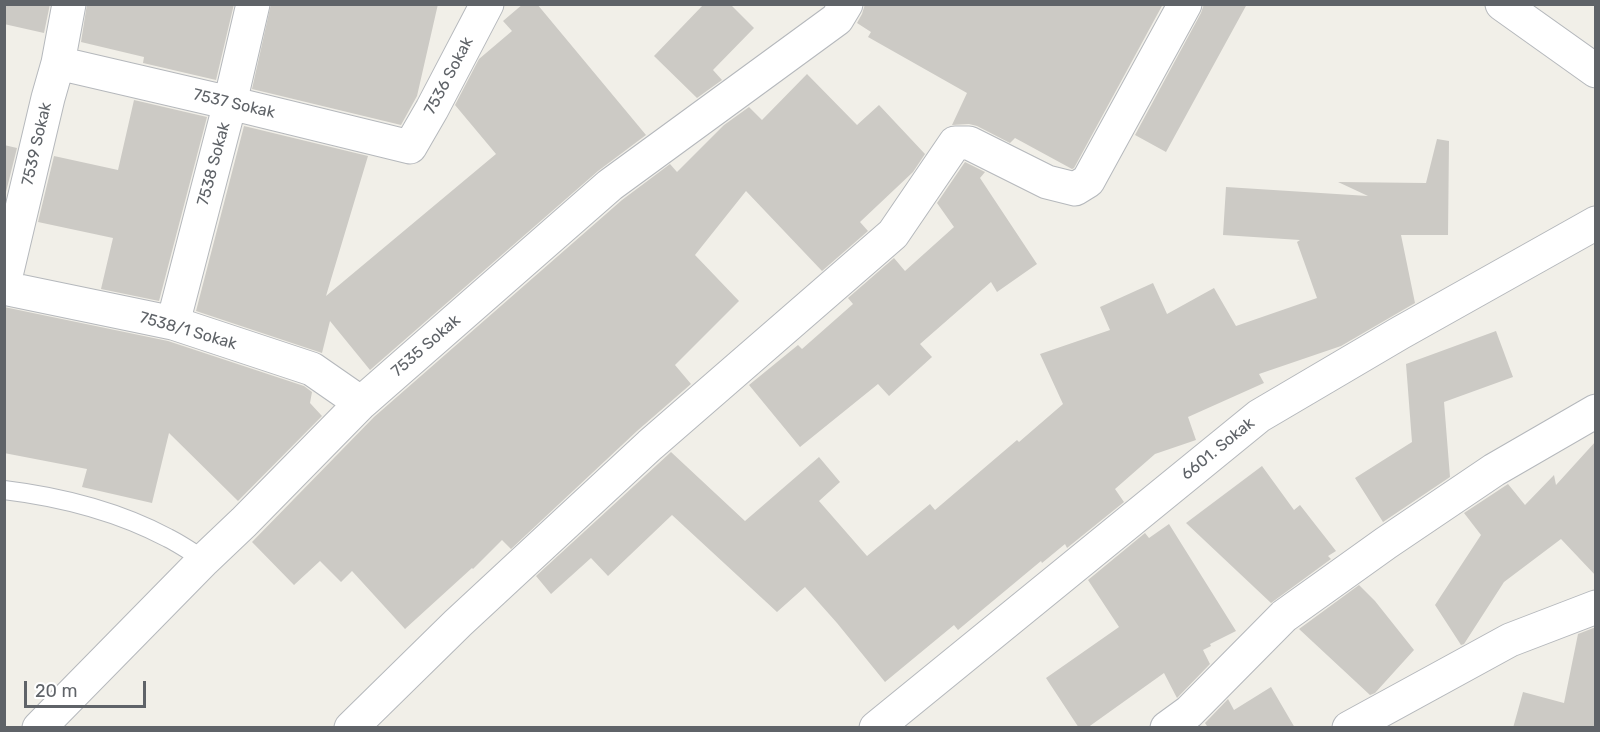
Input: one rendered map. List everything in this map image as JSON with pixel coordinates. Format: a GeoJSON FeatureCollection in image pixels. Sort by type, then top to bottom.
{"type":"FeatureCollection","features":[{"type":"Feature","properties":{"kind":"street","name":"7539 Sokak"},"geometry":{"type":"LineString","coordinates":[[4,286],[58,63],[69,4]]}},
{"type":"Feature","properties":{"kind":"street","name":"7538 Sokak"},"geometry":{"type":"LineString","coordinates":[[173,323],[253,4]]}},
{"type":"Feature","properties":{"kind":"street","name":"7536 Sokak"},"geometry":{"type":"LineString","coordinates":[[410,147],[487,4]]}},
{"type":"Feature","properties":{"kind":"street","name":"7535 Sokak"},"geometry":{"type":"LineString","coordinates":[[39,728],[361,403],[610,185],[837,19],[846,4]]}},
{"type":"Feature","properties":{"kind":"street"},"geometry":{"type":"LineString","coordinates":[[351,728],[458,624],[650,445],[893,234],[955,143],[969,143],[1047,182],[1075,189],[1088,181],[1185,4]]}},
{"type":"Feature","properties":{"kind":"street"},"geometry":{"type":"LineString","coordinates":[[1502,4],[1587,67],[1596,71]]}},
{"type":"Feature","properties":{"kind":"street","name":"7537 Sokak"},"geometry":{"type":"LineString","coordinates":[[58,63],[410,147]]}},
{"type":"Feature","properties":{"kind":"street","name":"6601. Sokak"},"geometry":{"type":"LineString","coordinates":[[876,728],[1259,416],[1596,222]]}},
{"type":"Feature","properties":{"kind":"street","name":"7538/1 Sokak"},"geometry":{"type":"LineString","coordinates":[[4,286],[173,323],[312,369],[361,403]]}},
{"type":"Feature","properties":{"kind":"street"},"geometry":{"type":"LineString","coordinates":[[1167,728],[1189,712],[1284,616],[1494,470],[1596,411]]}},
{"type":"Feature","properties":{"kind":"street"},"geometry":{"type":"LineString","coordinates":[[1349,728],[1510,640],[1596,607]]}},
{"type":"Feature","properties":{"kind":"lane"},"geometry":{"type":"LineString","coordinates":[[4,490],[49,496],[91,506],[169,538],[204,560]]}},
{"type":"Feature","properties":{"kind":"building"},"geometry":{"type":"Polygon","coordinates":[[[4,4],[50,4],[44,33],[4,24],[4,4]]]}},
{"type":"Feature","properties":{"kind":"building"},"geometry":{"type":"Polygon","coordinates":[[[87,4],[234,4],[216,80],[143,63],[144,57],[81,42],[87,4]]]}},
{"type":"Feature","properties":{"kind":"building"},"geometry":{"type":"Polygon","coordinates":[[[271,4],[438,4],[417,96],[401,125],[252,89],[271,4]]]}},
{"type":"Feature","properties":{"kind":"building"},"geometry":{"type":"Polygon","coordinates":[[[523,4],[537,4],[646,135],[598,171],[370,370],[330,321],[322,353],[196,311],[244,126],[368,156],[326,296],[496,154],[455,105],[479,59],[512,31],[503,21],[523,4]]]}},
{"type":"Feature","properties":{"kind":"building"},"geometry":{"type":"Polygon","coordinates":[[[704,4],[730,4],[754,28],[713,70],[722,80],[697,98],[654,56],[704,4]]]}},
{"type":"Feature","properties":{"kind":"building"},"geometry":{"type":"Polygon","coordinates":[[[865,4],[1163,4],[1072,169],[1015,138],[1010,143],[977,126],[952,125],[967,93],[868,37],[871,32],[857,23],[865,4]]]}},
{"type":"Feature","properties":{"kind":"building"},"geometry":{"type":"Polygon","coordinates":[[[1204,4],[1247,4],[1166,152],[1135,135],[1204,4]]]}},
{"type":"Feature","properties":{"kind":"building"},"geometry":{"type":"Polygon","coordinates":[[[807,74],[857,125],[879,105],[925,154],[913,172],[860,222],[868,231],[822,271],[746,191],[695,255],[739,301],[675,365],[691,384],[637,431],[511,549],[502,540],[405,629],[352,571],[341,582],[320,561],[294,585],[252,542],[374,417],[622,200],[670,164],[677,172],[724,125],[749,107],[762,120],[807,74]]]}},
{"type":"Feature","properties":{"kind":"building"},"geometry":{"type":"Polygon","coordinates":[[[134,100],[207,117],[159,301],[101,289],[113,238],[38,222],[54,156],[118,170],[134,100]]]}},
{"type":"Feature","properties":{"kind":"building"},"geometry":{"type":"Polygon","coordinates":[[[1437,139],[1449,141],[1448,235],[1401,235],[1415,303],[1341,346],[1259,374],[1264,383],[1188,417],[1196,440],[1155,454],[1115,489],[1124,502],[1067,548],[1065,544],[1042,563],[1041,561],[958,630],[954,625],[885,682],[805,587],[777,612],[672,515],[608,576],[591,558],[551,594],[536,576],[671,452],[745,521],[819,457],[840,482],[819,501],[867,556],[930,504],[935,510],[1063,404],[1040,354],[1110,330],[1100,307],[1153,283],[1167,314],[1214,288],[1236,326],[1317,298],[1297,242],[1300,240],[1223,235],[1226,187],[1368,196],[1338,182],[1426,183],[1437,139]]]}},
{"type":"Feature","properties":{"kind":"building"},"geometry":{"type":"Polygon","coordinates":[[[4,145],[17,148],[4,200],[4,145]]]}},
{"type":"Feature","properties":{"kind":"building"},"geometry":{"type":"Polygon","coordinates":[[[965,162],[985,172],[980,178],[1037,264],[997,292],[991,282],[920,344],[932,357],[889,396],[878,384],[800,447],[749,385],[798,345],[802,349],[853,304],[848,298],[894,258],[905,271],[954,227],[937,203],[965,162]]]}},
{"type":"Feature","properties":{"kind":"building"},"geometry":{"type":"Polygon","coordinates":[[[4,307],[168,341],[304,386],[312,392],[310,403],[322,416],[238,501],[169,433],[152,503],[82,487],[87,469],[4,453],[4,307]]]}},
{"type":"Feature","properties":{"kind":"building"},"geometry":{"type":"Polygon","coordinates":[[[1496,331],[1513,377],[1444,402],[1450,477],[1383,522],[1355,478],[1412,442],[1406,364],[1496,331]]]}},
{"type":"Feature","properties":{"kind":"building"},"geometry":{"type":"Polygon","coordinates":[[[1596,441],[1596,576],[1561,539],[1504,582],[1464,644],[1461,645],[1435,605],[1481,535],[1464,513],[1508,484],[1525,505],[1554,475],[1556,485],[1596,441]]]}},
{"type":"Feature","properties":{"kind":"building"},"geometry":{"type":"Polygon","coordinates":[[[1262,466],[1294,510],[1300,505],[1336,551],[1328,556],[1331,559],[1271,603],[1186,523],[1262,466]]]}},
{"type":"Feature","properties":{"kind":"building"},"geometry":{"type":"Polygon","coordinates":[[[1169,524],[1236,631],[1203,650],[1210,664],[1177,698],[1164,673],[1087,728],[1079,728],[1046,678],[1119,627],[1088,580],[1145,533],[1149,538],[1169,524]]]}},
{"type":"Feature","properties":{"kind":"building"},"geometry":{"type":"Polygon","coordinates":[[[1359,585],[1375,601],[1414,650],[1375,693],[1370,695],[1299,629],[1359,585]]]}},
{"type":"Feature","properties":{"kind":"building"},"geometry":{"type":"Polygon","coordinates":[[[1596,627],[1596,728],[1513,728],[1523,692],[1564,703],[1578,634],[1596,627]]]}},
{"type":"Feature","properties":{"kind":"building"},"geometry":{"type":"Polygon","coordinates":[[[1271,687],[1295,728],[1206,728],[1205,723],[1228,699],[1234,710],[1271,687]]]}}]}
